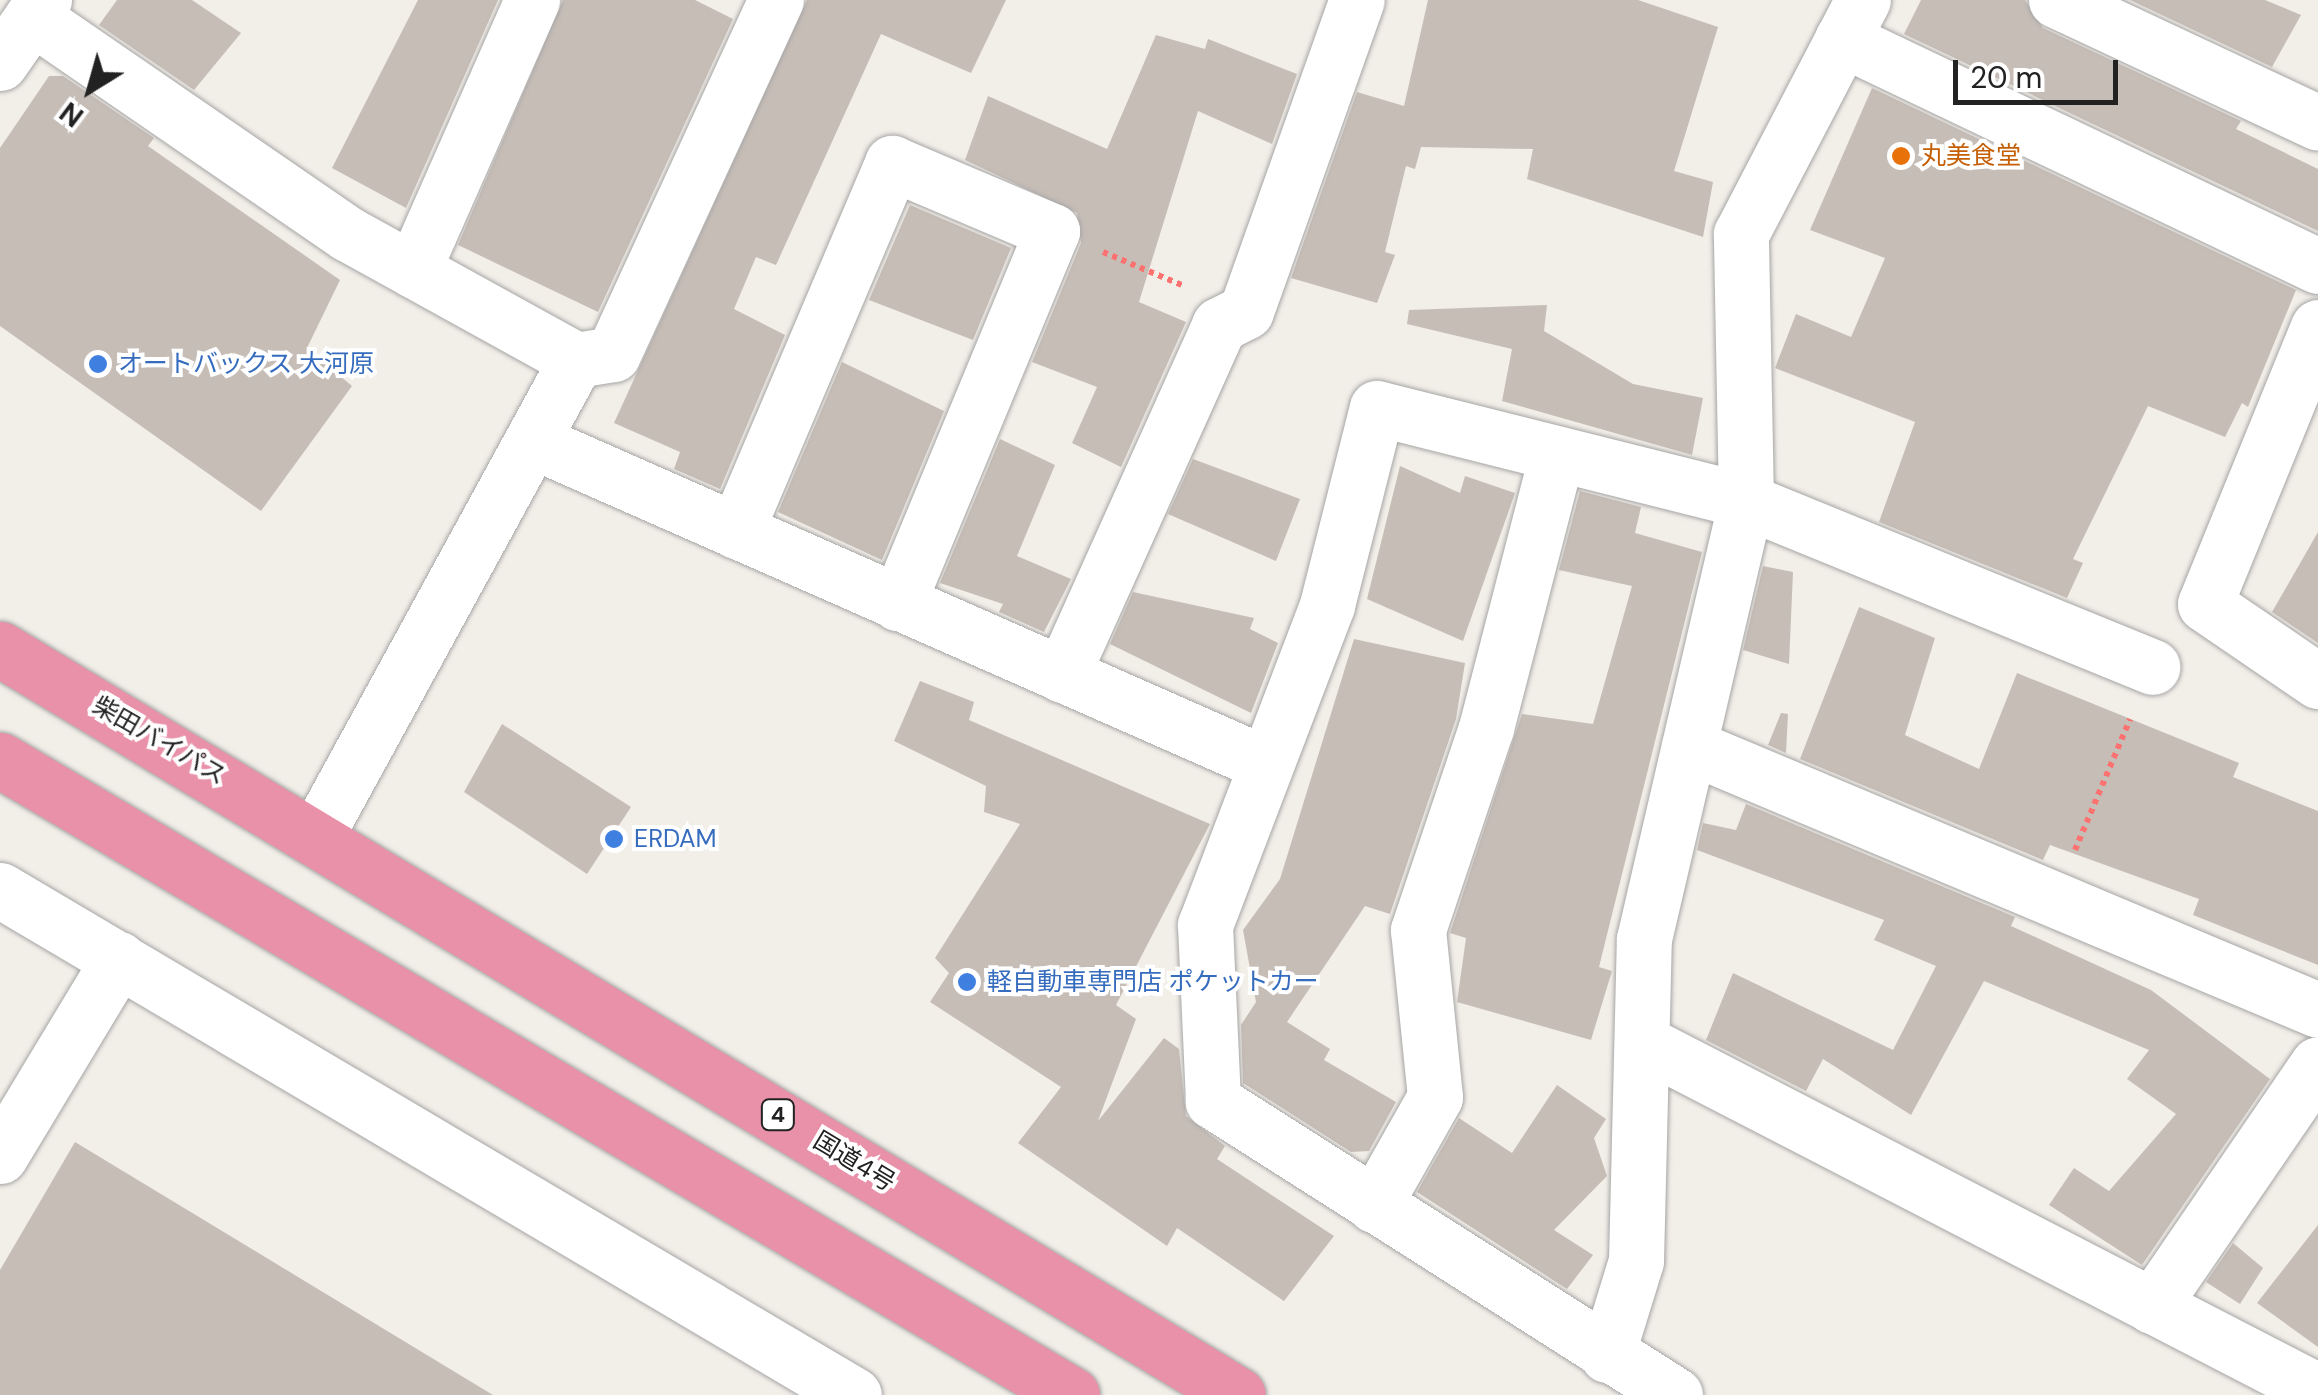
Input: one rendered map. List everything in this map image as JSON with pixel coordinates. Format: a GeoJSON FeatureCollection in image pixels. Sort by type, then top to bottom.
{"type":"FeatureCollection","features":[{"type":"Feature","properties":{"kind":"highway","name":"柴田バイパス"},"geometry":{"type":"LineString","coordinates":[[0,648],[318,834]]}},
{"type":"Feature","properties":{"kind":"highway"},"geometry":{"type":"LineString","coordinates":[[0,760],[1072,1395]]}},
{"type":"Feature","properties":{"kind":"highway","name":"国道4号"},"geometry":{"type":"LineString","coordinates":[[318,834],[1238,1395]]}},
{"type":"Feature","properties":{"kind":"street"},"geometry":{"type":"LineString","coordinates":[[413,270],[532,0]]}},
{"type":"Feature","properties":{"kind":"street"},"geometry":{"type":"LineString","coordinates":[[0,63],[38,9],[413,270],[576,360],[613,354],[776,0]]}},
{"type":"Feature","properties":{"kind":"street"},"geometry":{"type":"LineString","coordinates":[[1062,675],[1219,325],[1246,311],[1357,0]]}},
{"type":"Feature","properties":{"kind":"street"},"geometry":{"type":"LineString","coordinates":[[2056,0],[2318,123]]}},
{"type":"Feature","properties":{"kind":"street"},"geometry":{"type":"LineString","coordinates":[[1606,1355],[1636,1261],[1644,939],[1746,502],[1741,234],[1852,20],[2318,266]]}},
{"type":"Feature","properties":{"kind":"street"},"geometry":{"type":"LineString","coordinates":[[736,531],[892,163],[1052,231],[898,602]]}},
{"type":"Feature","properties":{"kind":"street"},"geometry":{"type":"LineString","coordinates":[[2318,327],[2205,604],[2318,681]]}},
{"type":"Feature","properties":{"kind":"street"},"geometry":{"type":"LineString","coordinates":[[318,834],[576,360]]}},
{"type":"Feature","properties":{"kind":"street"},"geometry":{"type":"LineString","coordinates":[[1675,1395],[1606,1355],[1214,1101],[1205,925],[1327,605],[1377,408],[1556,458],[1746,502],[2152,667]]}},
{"type":"Feature","properties":{"kind":"street"},"geometry":{"type":"LineString","coordinates":[[533,442],[1266,764]]}},
{"type":"Feature","properties":{"kind":"street"},"geometry":{"type":"LineString","coordinates":[[1374,1205],[1435,1097],[1418,930],[1486,728],[1556,458]]}},
{"type":"Feature","properties":{"kind":"street"},"geometry":{"type":"LineString","coordinates":[[1689,746],[2318,1010]]}},
{"type":"Feature","properties":{"kind":"street"},"geometry":{"type":"LineString","coordinates":[[0,890],[854,1395]]}},
{"type":"Feature","properties":{"kind":"street"},"geometry":{"type":"LineString","coordinates":[[0,1156],[120,959]]}},
{"type":"Feature","properties":{"kind":"street"},"geometry":{"type":"LineString","coordinates":[[1642,1042],[2312,1391]]}},
{"type":"Feature","properties":{"kind":"street"},"geometry":{"type":"LineString","coordinates":[[2152,1306],[2318,1064]]}},
{"type":"Feature","properties":{"kind":"path"},"geometry":{"type":"LineString","coordinates":[[1052,231],[1206,296],[1219,325]]}},
{"type":"Feature","properties":{"kind":"path"},"geometry":{"type":"LineString","coordinates":[[2054,899],[2152,667]]}},
{"type":"Feature","properties":{"kind":"building"},"geometry":{"type":"Polygon","coordinates":[[[117,0],[192,0],[241,33],[194,90],[99,25],[117,0]]]}},
{"type":"Feature","properties":{"kind":"building"},"geometry":{"type":"Polygon","coordinates":[[[418,0],[498,0],[406,208],[332,168],[418,0]]]}},
{"type":"Feature","properties":{"kind":"building"},"geometry":{"type":"Polygon","coordinates":[[[563,0],[695,0],[733,19],[598,312],[458,245],[563,0]]]}},
{"type":"Feature","properties":{"kind":"building"},"geometry":{"type":"Polygon","coordinates":[[[807,0],[1006,0],[971,73],[881,34],[776,265],[756,257],[734,309],[785,335],[720,489],[674,469],[680,452],[614,423],[807,0]]]}},
{"type":"Feature","properties":{"kind":"building"},"geometry":{"type":"Polygon","coordinates":[[[1428,0],[1638,0],[1718,27],[1674,171],[1713,182],[1703,237],[1527,179],[1533,149],[1421,147],[1415,169],[1406,166],[1385,252],[1395,255],[1377,303],[1291,278],[1357,92],[1404,106],[1428,0]]]}},
{"type":"Feature","properties":{"kind":"building"},"geometry":{"type":"Polygon","coordinates":[[[1921,0],[2025,0],[2043,28],[2241,121],[2236,129],[2318,169],[2318,231],[1904,34],[1921,0]]]}},
{"type":"Feature","properties":{"kind":"building"},"geometry":{"type":"Polygon","coordinates":[[[2130,0],[2265,0],[2301,15],[2272,67],[2130,0]]]}},
{"type":"Feature","properties":{"kind":"building"},"geometry":{"type":"Polygon","coordinates":[[[1156,35],[1205,49],[1208,39],[1297,74],[1272,144],[1198,111],[1139,302],[1186,322],[1121,467],[1072,443],[1097,387],[1032,362],[1081,243],[1077,213],[965,160],[988,96],[1107,149],[1156,35]]]}},
{"type":"Feature","properties":{"kind":"building"},"geometry":{"type":"Polygon","coordinates":[[[49,76],[63,76],[154,138],[148,146],[340,280],[307,348],[352,386],[261,511],[0,326],[0,148],[49,76]]]}},
{"type":"Feature","properties":{"kind":"building"},"geometry":{"type":"Polygon","coordinates":[[[1872,88],[2296,290],[2248,407],[2242,403],[2225,437],[2148,406],[2073,559],[2083,563],[2067,598],[1879,522],[1915,422],[1775,368],[1796,314],[1851,337],[1885,258],[1810,230],[1872,88]]]}},
{"type":"Feature","properties":{"kind":"building"},"geometry":{"type":"Polygon","coordinates":[[[910,205],[1011,248],[973,340],[869,300],[910,205]]]}},
{"type":"Feature","properties":{"kind":"building"},"geometry":{"type":"Polygon","coordinates":[[[1547,305],[1544,331],[1633,384],[1703,398],[1692,455],[1502,401],[1512,349],[1407,324],[1409,310],[1547,305]]]}},
{"type":"Feature","properties":{"kind":"building"},"geometry":{"type":"Polygon","coordinates":[[[842,362],[944,411],[882,560],[778,512],[842,362]]]}},
{"type":"Feature","properties":{"kind":"building"},"geometry":{"type":"Polygon","coordinates":[[[1000,439],[1055,465],[1017,556],[1071,579],[1044,632],[999,612],[1003,604],[940,583],[1000,439]]]}},
{"type":"Feature","properties":{"kind":"building"},"geometry":{"type":"Polygon","coordinates":[[[1193,459],[1300,499],[1276,561],[1168,514],[1193,459]]]}},
{"type":"Feature","properties":{"kind":"building"},"geometry":{"type":"Polygon","coordinates":[[[1400,466],[1460,493],[1465,476],[1515,493],[1463,641],[1367,599],[1400,466]]]}},
{"type":"Feature","properties":{"kind":"building"},"geometry":{"type":"Polygon","coordinates":[[[1580,491],[1641,507],[1635,533],[1702,552],[1599,967],[1612,971],[1591,1040],[1457,1002],[1466,938],[1450,933],[1522,714],[1593,724],[1632,586],[1559,570],[1580,491]]]}},
{"type":"Feature","properties":{"kind":"building"},"geometry":{"type":"Polygon","coordinates":[[[2318,532],[2318,643],[2272,612],[2318,532]]]}},
{"type":"Feature","properties":{"kind":"building"},"geometry":{"type":"Polygon","coordinates":[[[1763,566],[1793,572],[1789,664],[1743,650],[1763,566]]]}},
{"type":"Feature","properties":{"kind":"building"},"geometry":{"type":"Polygon","coordinates":[[[1133,592],[1254,618],[1250,629],[1278,643],[1251,713],[1110,644],[1133,592]]]}},
{"type":"Feature","properties":{"kind":"building"},"geometry":{"type":"Polygon","coordinates":[[[1859,607],[1935,638],[1905,735],[1979,769],[2017,673],[2239,763],[2233,777],[2318,811],[2318,965],[2193,915],[2199,899],[2050,845],[2043,860],[1800,759],[1859,607]]]}},
{"type":"Feature","properties":{"kind":"building"},"geometry":{"type":"Polygon","coordinates":[[[1354,639],[1465,663],[1456,719],[1390,914],[1365,906],[1287,1022],[1330,1049],[1324,1060],[1396,1102],[1369,1151],[1351,1152],[1243,1083],[1241,1025],[1256,1002],[1243,930],[1280,879],[1354,639]]]}},
{"type":"Feature","properties":{"kind":"building"},"geometry":{"type":"Polygon","coordinates":[[[920,681],[974,702],[969,720],[1210,824],[1116,1005],[1136,1019],[1098,1121],[1164,1038],[1179,1049],[1186,1116],[1225,1146],[1217,1159],[1334,1236],[1284,1301],[1177,1228],[1167,1246],[1018,1143],[1061,1087],[930,1002],[949,973],[935,958],[1020,824],[984,812],[986,786],[894,741],[920,681]]]}},
{"type":"Feature","properties":{"kind":"building"},"geometry":{"type":"Polygon","coordinates":[[[1781,713],[1788,714],[1786,753],[1768,745],[1781,713]]]}},
{"type":"Feature","properties":{"kind":"building"},"geometry":{"type":"Polygon","coordinates":[[[502,724],[631,807],[587,874],[464,792],[502,724]]]}},
{"type":"Feature","properties":{"kind":"building"},"geometry":{"type":"Polygon","coordinates":[[[1746,804],[2015,917],[2011,926],[2151,990],[2270,1079],[2142,1265],[2049,1205],[2074,1168],[2109,1191],[2176,1114],[2127,1079],[2149,1050],[1984,981],[1911,1115],[1823,1059],[1806,1091],[1706,1040],[1733,973],[1893,1050],[1936,966],[1874,940],[1884,920],[1697,850],[1703,823],[1736,830],[1746,804]]]}},
{"type":"Feature","properties":{"kind":"building"},"geometry":{"type":"Polygon","coordinates":[[[1557,1085],[1606,1119],[1594,1138],[1607,1176],[1554,1230],[1593,1255],[1567,1289],[1417,1192],[1459,1118],[1512,1153],[1557,1085]]]}},
{"type":"Feature","properties":{"kind":"building"},"geometry":{"type":"Polygon","coordinates":[[[75,1142],[493,1395],[0,1395],[0,1270],[75,1142]]]}},
{"type":"Feature","properties":{"kind":"building"},"geometry":{"type":"Polygon","coordinates":[[[2318,1225],[2318,1347],[2257,1303],[2318,1225]]]}},
{"type":"Feature","properties":{"kind":"building"},"geometry":{"type":"Polygon","coordinates":[[[2233,1243],[2263,1268],[2240,1304],[2206,1282],[2233,1243]]]}},
{"type":"Feature","properties":{"kind":"place","name":"丸美食堂"},"geometry":{"type":"Point","coordinates":[1901,156]}},
{"type":"Feature","properties":{"kind":"place","name":"オートバックス 大河原"},"geometry":{"type":"Point","coordinates":[98,364]}},
{"type":"Feature","properties":{"kind":"place","name":"ERDAM"},"geometry":{"type":"Point","coordinates":[614,839]}},
{"type":"Feature","properties":{"kind":"place","name":"軽自動車専門店 ポケットカー"},"geometry":{"type":"Point","coordinates":[967,982]}}]}
